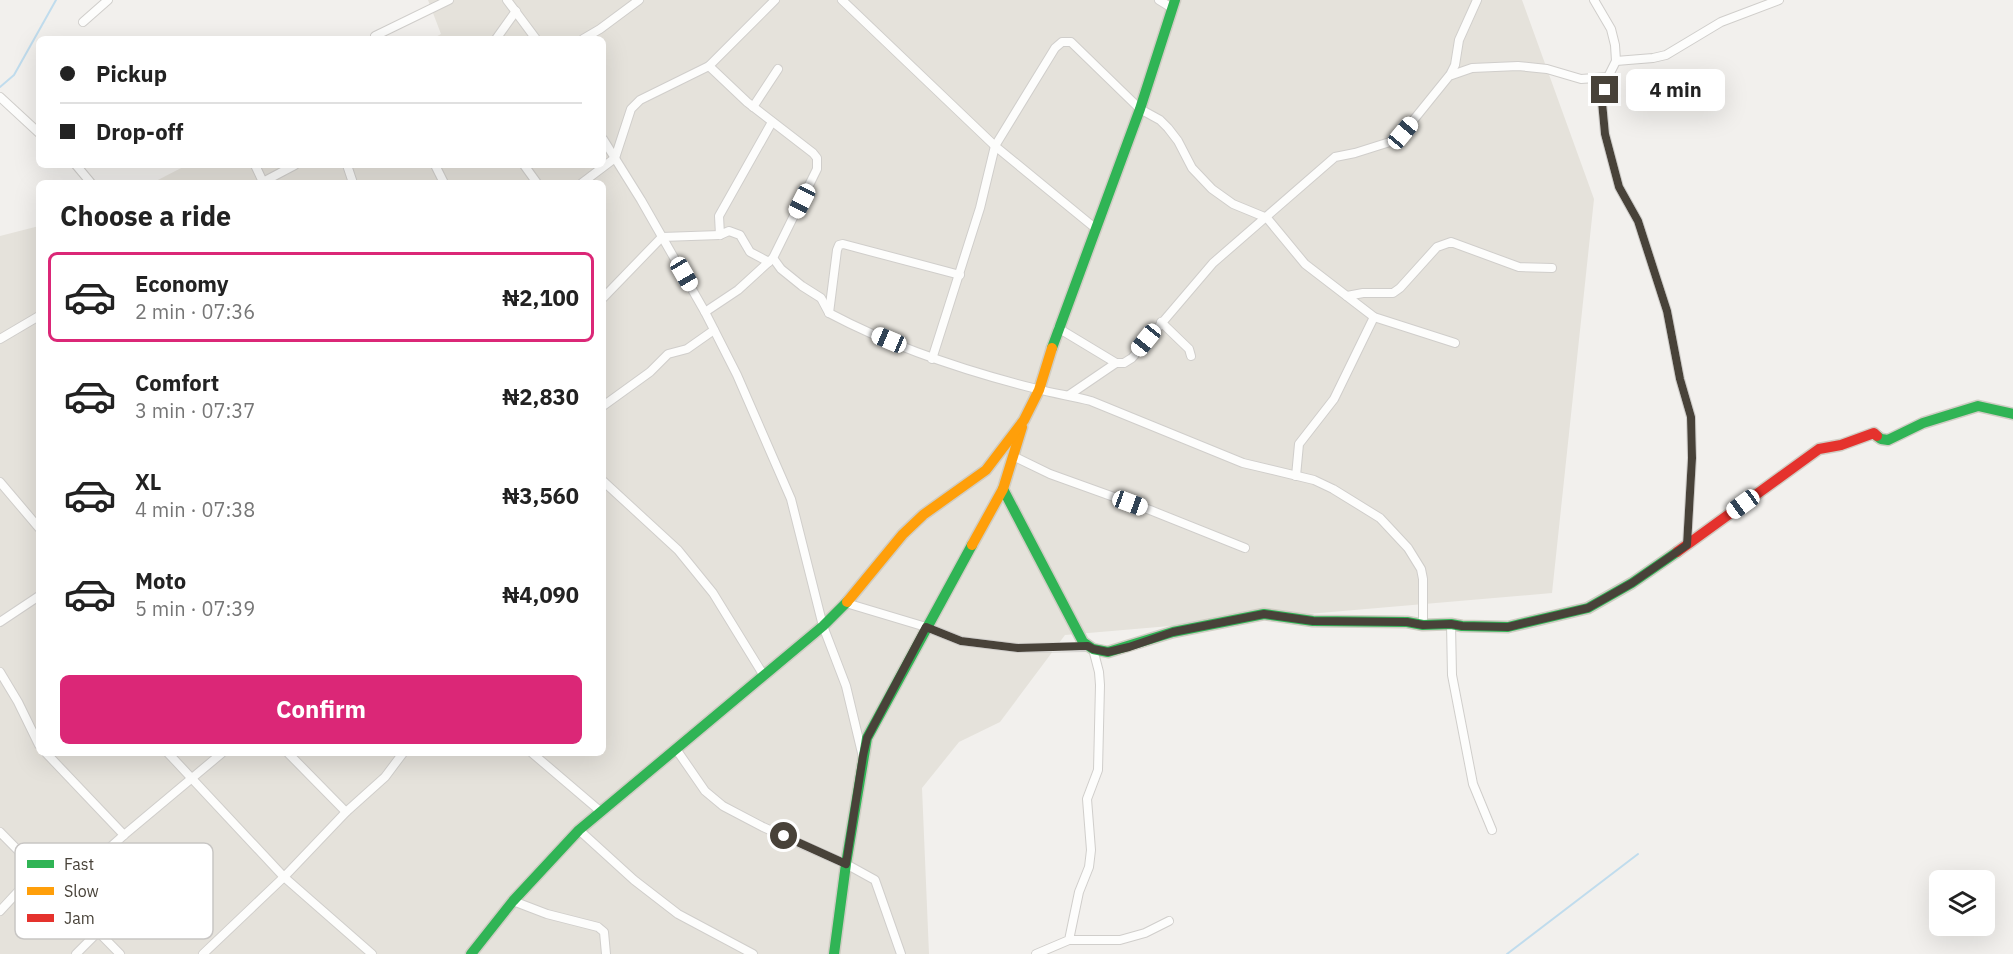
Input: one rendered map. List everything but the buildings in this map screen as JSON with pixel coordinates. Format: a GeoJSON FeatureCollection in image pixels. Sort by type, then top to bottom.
{"type":"FeatureCollection","features":[{"type":"Feature","properties":{"kind":"street"},"geometry":{"type":"LineString","coordinates":[[83,22],[108,0]]}},
{"type":"Feature","properties":{"kind":"street"},"geometry":{"type":"LineString","coordinates":[[375,36],[448,0]]}},
{"type":"Feature","properties":{"kind":"street"},"geometry":{"type":"LineString","coordinates":[[507,0],[534,36]]}},
{"type":"Feature","properties":{"kind":"street"},"geometry":{"type":"LineString","coordinates":[[587,36],[639,0]]}},
{"type":"Feature","properties":{"kind":"street"},"geometry":{"type":"LineString","coordinates":[[606,165],[615,158],[631,109],[640,100],[709,66],[775,0]]}},
{"type":"Feature","properties":{"kind":"street"},"geometry":{"type":"LineString","coordinates":[[842,0],[995,146],[1095,228]]}},
{"type":"Feature","properties":{"kind":"street"},"geometry":{"type":"LineString","coordinates":[[834,954],[867,738],[1003,489],[1024,420],[1039,390],[1058,328],[1140,109],[1174,4],[1159,0]]}},
{"type":"Feature","properties":{"kind":"street"},"geometry":{"type":"LineString","coordinates":[[1058,328],[1116,363],[1124,363],[1132,357],[1213,263],[1335,157],[1392,141],[1403,133],[1449,76],[1455,65],[1459,40],[1477,0]]}},
{"type":"Feature","properties":{"kind":"street"},"geometry":{"type":"LineString","coordinates":[[1594,0],[1611,29],[1615,45],[1616,61],[1608,76],[1602,102],[1605,134],[1619,187],[1638,221],[1667,311],[1680,379],[1691,417],[1692,458],[1687,545]]}},
{"type":"Feature","properties":{"kind":"street"},"geometry":{"type":"LineString","coordinates":[[1616,61],[1666,55],[1721,22],[1779,0]]}},
{"type":"Feature","properties":{"kind":"street"},"geometry":{"type":"LineString","coordinates":[[498,36],[516,11]]}},
{"type":"Feature","properties":{"kind":"street"},"geometry":{"type":"LineString","coordinates":[[932,359],[980,208],[995,146],[1055,48],[1062,42],[1071,42],[1140,109],[1160,120],[1178,141],[1192,168],[1212,189],[1233,204],[1266,218],[1305,264],[1374,317],[1455,343]]}},
{"type":"Feature","properties":{"kind":"street"},"geometry":{"type":"LineString","coordinates":[[705,312],[738,290],[771,260],[818,163],[813,153],[753,107],[709,66]]}},
{"type":"Feature","properties":{"kind":"street"},"geometry":{"type":"LineString","coordinates":[[1449,76],[1472,68],[1518,66],[1547,69],[1581,79],[1608,76]]}},
{"type":"Feature","properties":{"kind":"street"},"geometry":{"type":"LineString","coordinates":[[753,107],[778,69]]}},
{"type":"Feature","properties":{"kind":"street"},"geometry":{"type":"LineString","coordinates":[[0,98],[36,130]]}},
{"type":"Feature","properties":{"kind":"street"},"geometry":{"type":"LineString","coordinates":[[720,235],[719,216],[772,122]]}},
{"type":"Feature","properties":{"kind":"street"},"geometry":{"type":"LineString","coordinates":[[606,144],[705,312],[738,375],[791,499],[822,626],[846,686],[863,756]]}},
{"type":"Feature","properties":{"kind":"street"},"geometry":{"type":"LineString","coordinates":[[78,168],[88,180]]}},
{"type":"Feature","properties":{"kind":"street"},"geometry":{"type":"LineString","coordinates":[[266,180],[289,168]]}},
{"type":"Feature","properties":{"kind":"street"},"geometry":{"type":"LineString","coordinates":[[586,180],[602,168]]}},
{"type":"Feature","properties":{"kind":"street"},"geometry":{"type":"LineString","coordinates":[[606,295],[662,237],[720,235],[729,231],[740,235],[750,252],[771,260],[802,286],[821,298],[829,314],[932,359],[1039,390],[1069,395],[1123,413],[1243,463],[1314,480],[1333,489],[1380,518],[1408,548],[1421,569],[1423,579],[1423,625]]}},
{"type":"Feature","properties":{"kind":"street"},"geometry":{"type":"LineString","coordinates":[[1347,296],[1363,293],[1393,293],[1437,247],[1451,242],[1520,267],[1552,268]]}},
{"type":"Feature","properties":{"kind":"street"},"geometry":{"type":"LineString","coordinates":[[829,314],[839,245],[843,244],[960,275]]}},
{"type":"Feature","properties":{"kind":"street"},"geometry":{"type":"LineString","coordinates":[[1296,476],[1299,444],[1334,399],[1374,317]]}},
{"type":"Feature","properties":{"kind":"street"},"geometry":{"type":"LineString","coordinates":[[0,339],[36,318]]}},
{"type":"Feature","properties":{"kind":"street"},"geometry":{"type":"LineString","coordinates":[[1161,322],[1189,350],[1191,356]]}},
{"type":"Feature","properties":{"kind":"street"},"geometry":{"type":"LineString","coordinates":[[606,404],[650,372],[668,354],[687,349],[714,330]]}},
{"type":"Feature","properties":{"kind":"street"},"geometry":{"type":"LineString","coordinates":[[1069,395],[1116,363]]}},
{"type":"Feature","properties":{"kind":"street"},"geometry":{"type":"LineString","coordinates":[[846,603],[926,627],[961,641],[1018,648],[1091,648],[1108,652],[1173,632],[1264,614],[1313,621],[1407,622],[1423,625],[1508,627],[1588,608],[1632,583],[1819,449],[1841,445],[1874,433],[1881,439],[1888,440],[1923,423],[1978,406],[2013,414]]}},
{"type":"Feature","properties":{"kind":"street"},"geometry":{"type":"LineString","coordinates":[[471,954],[513,901],[579,830],[822,626],[846,603],[903,534],[923,515],[986,470],[1024,420]]}},
{"type":"Feature","properties":{"kind":"street"},"geometry":{"type":"LineString","coordinates":[[1013,456],[1050,474],[1150,510],[1245,548]]}},
{"type":"Feature","properties":{"kind":"street"},"geometry":{"type":"LineString","coordinates":[[0,482],[36,524]]}},
{"type":"Feature","properties":{"kind":"street"},"geometry":{"type":"LineString","coordinates":[[606,484],[678,550],[713,593],[764,676]]}},
{"type":"Feature","properties":{"kind":"street"},"geometry":{"type":"LineString","coordinates":[[1003,489],[1083,642],[1091,648],[1099,672],[1098,770],[1088,799],[1091,849],[1089,867],[1079,892],[1069,940]]}},
{"type":"Feature","properties":{"kind":"street"},"geometry":{"type":"LineString","coordinates":[[0,622],[36,598]]}},
{"type":"Feature","properties":{"kind":"street"},"geometry":{"type":"LineString","coordinates":[[1451,624],[1452,675],[1473,784],[1492,830]]}},
{"type":"Feature","properties":{"kind":"street"},"geometry":{"type":"LineString","coordinates":[[0,672],[36,739]]}},
{"type":"Feature","properties":{"kind":"street"},"geometry":{"type":"LineString","coordinates":[[676,749],[705,791],[723,806],[875,880],[901,954]]}},
{"type":"Feature","properties":{"kind":"street"},"geometry":{"type":"LineString","coordinates":[[49,756],[124,835]]}},
{"type":"Feature","properties":{"kind":"street"},"geometry":{"type":"LineString","coordinates":[[171,756],[284,878],[372,954]]}},
{"type":"Feature","properties":{"kind":"street"},"geometry":{"type":"LineString","coordinates":[[115,843],[219,756]]}},
{"type":"Feature","properties":{"kind":"street"},"geometry":{"type":"LineString","coordinates":[[291,756],[346,812]]}},
{"type":"Feature","properties":{"kind":"street"},"geometry":{"type":"LineString","coordinates":[[203,954],[284,878],[346,812],[385,777],[401,756]]}},
{"type":"Feature","properties":{"kind":"street"},"geometry":{"type":"LineString","coordinates":[[536,756],[600,811]]}},
{"type":"Feature","properties":{"kind":"street"},"geometry":{"type":"LineString","coordinates":[[579,830],[634,880],[678,914],[753,954]]}},
{"type":"Feature","properties":{"kind":"street"},"geometry":{"type":"LineString","coordinates":[[0,832],[15,847]]}},
{"type":"Feature","properties":{"kind":"street"},"geometry":{"type":"LineString","coordinates":[[0,911],[15,895]]}},
{"type":"Feature","properties":{"kind":"street"},"geometry":{"type":"LineString","coordinates":[[513,901],[548,914],[598,927],[604,932],[606,954]]}},
{"type":"Feature","properties":{"kind":"street"},"geometry":{"type":"LineString","coordinates":[[1036,954],[1047,952],[1069,940],[1120,940],[1145,933],[1169,921]]}},
{"type":"Feature","properties":{"kind":"street"},"geometry":{"type":"LineString","coordinates":[[76,954],[91,939]]}},
{"type":"Feature","properties":{"kind":"street"},"geometry":{"type":"LineString","coordinates":[[106,939],[120,954]]}},
{"type":"Feature","properties":{"kind":"shaded area"},"geometry":{"type":"Polygon","coordinates":[[[428,0],[1522,0],[1594,199],[1552,593],[1065,635],[1000,722],[959,742],[922,788],[929,954],[0,954],[0,236],[36,227],[36,756],[606,756],[606,180],[158,180],[181,168],[606,168],[606,36],[437,36],[441,34],[428,0]]]}},
{"type":"Feature","properties":{"kind":"waterway"},"geometry":{"type":"LineString","coordinates":[[0,87],[14,75],[56,0]]}},
{"type":"Feature","properties":{"kind":"waterway"},"geometry":{"type":"LineString","coordinates":[[1507,954],[1638,854]]}},
{"type":"Feature","properties":{"kind":"traffic: fast"},"geometry":{"type":"LineString","coordinates":[[1052,348],[1140,109],[1175,0]]}},
{"type":"Feature","properties":{"kind":"traffic: fast"},"geometry":{"type":"LineString","coordinates":[[1877,436],[1888,440],[1923,423],[1978,406],[2013,414]]}},
{"type":"Feature","properties":{"kind":"traffic: fast"},"geometry":{"type":"LineString","coordinates":[[1003,489],[1083,642],[1093,649],[1108,652],[1173,632],[1264,614],[1313,621],[1407,622],[1423,625],[1508,627],[1588,608],[1632,583],[1677,552]]}},
{"type":"Feature","properties":{"kind":"traffic: fast"},"geometry":{"type":"LineString","coordinates":[[834,954],[867,738],[972,545]]}},
{"type":"Feature","properties":{"kind":"traffic: fast"},"geometry":{"type":"LineString","coordinates":[[471,954],[513,901],[579,830],[823,626],[847,602]]}},
{"type":"Feature","properties":{"kind":"traffic: slow"},"geometry":{"type":"LineString","coordinates":[[847,602],[903,534],[923,515],[986,470],[1024,420],[1039,390],[1052,348]]}},
{"type":"Feature","properties":{"kind":"traffic: slow"},"geometry":{"type":"LineString","coordinates":[[972,545],[1003,489],[1022,427]]}},
{"type":"Feature","properties":{"kind":"traffic: jam"},"geometry":{"type":"LineString","coordinates":[[1677,552],[1819,449],[1841,445],[1874,433],[1877,436]]}},
{"type":"Feature","properties":{"kind":"route"},"geometry":{"type":"LineString","coordinates":[[784,836],[846,864],[867,738],[926,627],[961,641],[1018,648],[1088,646],[1108,652],[1173,632],[1264,614],[1313,621],[1407,622],[1423,625],[1508,627],[1588,608],[1632,583],[1687,545],[1692,458],[1691,417],[1680,379],[1667,311],[1638,221],[1619,187],[1605,134],[1602,102],[1605,90]]}}]}
